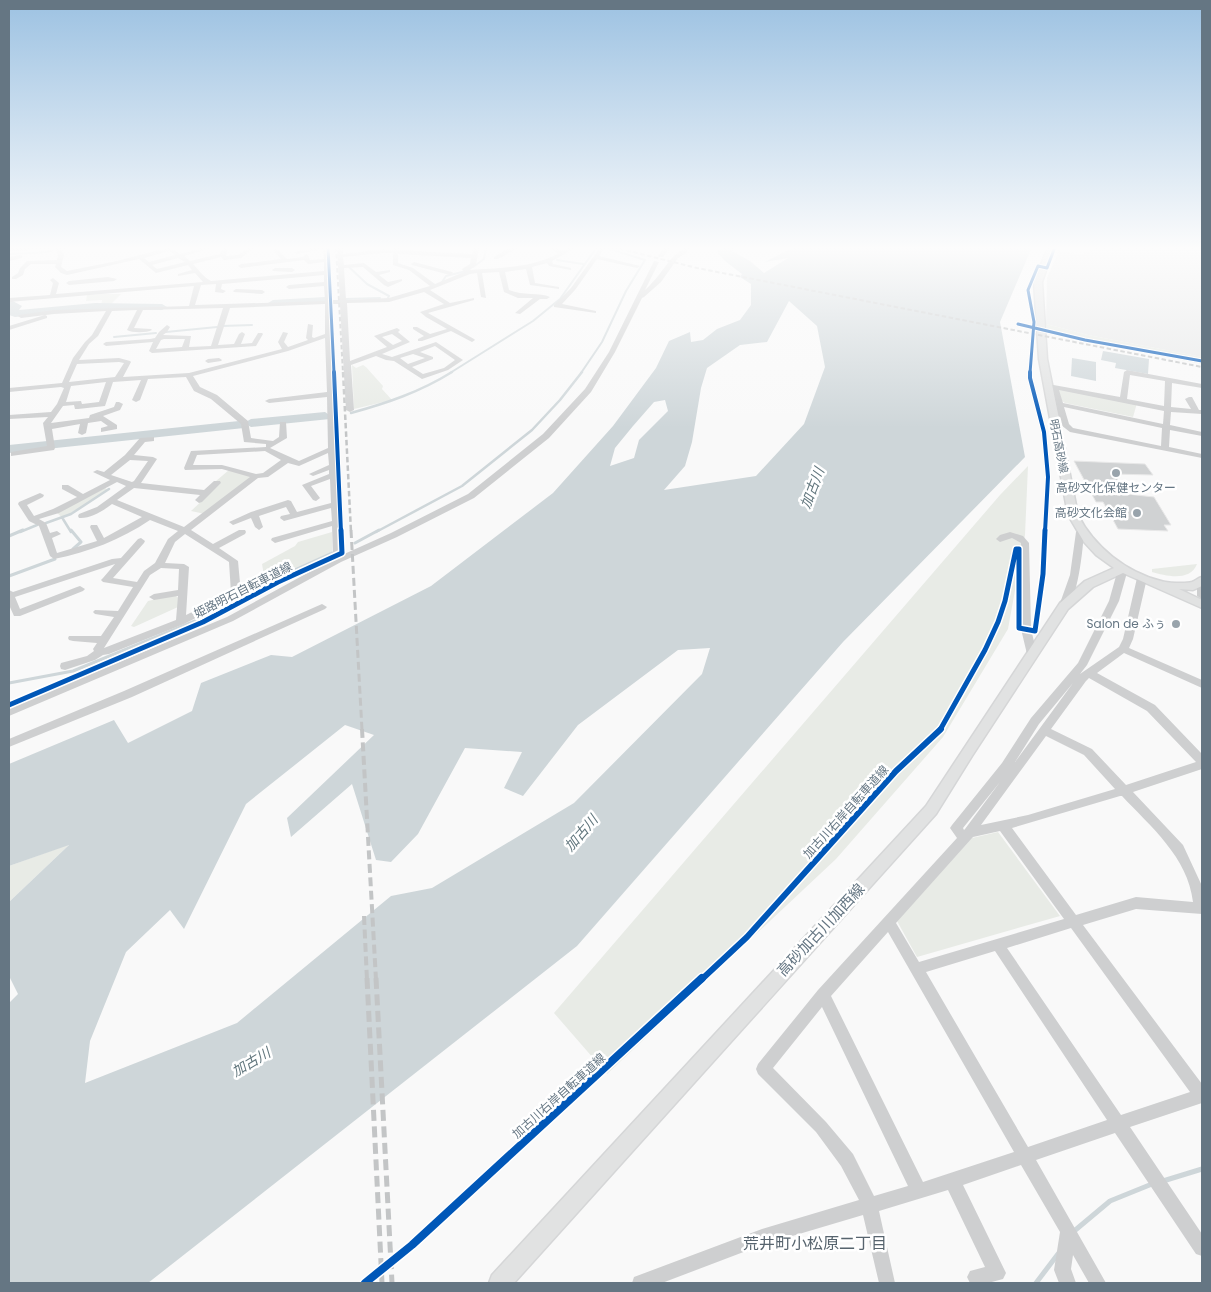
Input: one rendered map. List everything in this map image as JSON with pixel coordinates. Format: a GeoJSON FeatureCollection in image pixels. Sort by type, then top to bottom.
{"type":"FeatureCollection","features":[{"type":"Feature","properties":{"kind":"main road","name":"明石高砂線"},"geometry":{"type":"LineString","coordinates":[[1040,307],[1043,359],[1051,386],[1073,515],[1080,532],[1101,554],[1123,569],[1202,604]]}},
{"type":"Feature","properties":{"kind":"main road","name":"高砂加古川加西線"},"geometry":{"type":"LineString","coordinates":[[500,1283],[931,810],[967,752],[1064,606],[1089,584],[1123,569]]}},
{"type":"Feature","properties":{"kind":"main road"},"geometry":{"type":"LineString","coordinates":[[1148,580],[1185,586],[1193,586],[1202,582]]}},
{"type":"Feature","properties":{"kind":"street"},"geometry":{"type":"LineString","coordinates":[[10,329],[21,308],[68,312],[110,309],[216,307]]}},
{"type":"Feature","properties":{"kind":"street"},"geometry":{"type":"LineString","coordinates":[[214,348],[227,307]]}},
{"type":"Feature","properties":{"kind":"street"},"geometry":{"type":"LineString","coordinates":[[322,307],[330,335],[330,394],[334,448],[332,466],[338,560]]}},
{"type":"Feature","properties":{"kind":"street"},"geometry":{"type":"LineString","coordinates":[[343,307],[350,410]]}},
{"type":"Feature","properties":{"kind":"street"},"geometry":{"type":"LineString","coordinates":[[440,307],[423,312],[472,340]]}},
{"type":"Feature","properties":{"kind":"street"},"geometry":{"type":"LineString","coordinates":[[518,313],[525,307]]}},
{"type":"Feature","properties":{"kind":"street"},"geometry":{"type":"LineString","coordinates":[[565,307],[594,312]]}},
{"type":"Feature","properties":{"kind":"street"},"geometry":{"type":"LineString","coordinates":[[9,712],[230,619],[338,560],[394,535],[471,496],[546,436],[588,390],[612,352],[634,307]]}},
{"type":"Feature","properties":{"kind":"street"},"geometry":{"type":"LineString","coordinates":[[14,454],[51,448],[46,427],[47,423],[61,404],[74,362],[87,343],[95,336],[110,309]]}},
{"type":"Feature","properties":{"kind":"street"},"geometry":{"type":"LineString","coordinates":[[141,309],[130,323],[130,330],[149,330]]}},
{"type":"Feature","properties":{"kind":"street"},"geometry":{"type":"LineString","coordinates":[[10,329],[68,312]]}},
{"type":"Feature","properties":{"kind":"street"},"geometry":{"type":"LineString","coordinates":[[312,327],[309,338],[312,340]]}},
{"type":"Feature","properties":{"kind":"street"},"geometry":{"type":"LineString","coordinates":[[415,328],[430,337]]}},
{"type":"Feature","properties":{"kind":"street"},"geometry":{"type":"LineString","coordinates":[[186,330],[166,329],[161,333],[152,351],[214,348],[224,351],[237,346],[254,345],[256,337]]}},
{"type":"Feature","properties":{"kind":"street"},"geometry":{"type":"LineString","coordinates":[[392,348],[377,336],[401,329]]}},
{"type":"Feature","properties":{"kind":"street"},"geometry":{"type":"LineString","coordinates":[[420,340],[452,329]]}},
{"type":"Feature","properties":{"kind":"street"},"geometry":{"type":"LineString","coordinates":[[89,331],[98,330]]}},
{"type":"Feature","properties":{"kind":"street"},"geometry":{"type":"LineString","coordinates":[[348,364],[408,342],[393,331]]}},
{"type":"Feature","properties":{"kind":"street"},"geometry":{"type":"LineString","coordinates":[[237,346],[242,334]]}},
{"type":"Feature","properties":{"kind":"street"},"geometry":{"type":"LineString","coordinates":[[9,390],[189,375],[286,350],[330,335]]}},
{"type":"Feature","properties":{"kind":"street"},"geometry":{"type":"LineString","coordinates":[[285,336],[281,342],[286,350]]}},
{"type":"Feature","properties":{"kind":"street"},"geometry":{"type":"LineString","coordinates":[[108,343],[127,344],[151,341],[158,338],[189,337],[185,349]]}},
{"type":"Feature","properties":{"kind":"street"},"geometry":{"type":"LineString","coordinates":[[378,354],[389,360],[436,344],[460,360],[446,369],[422,377],[395,358]]}},
{"type":"Feature","properties":{"kind":"street"},"geometry":{"type":"LineString","coordinates":[[449,353],[458,350]]}},
{"type":"Feature","properties":{"kind":"street"},"geometry":{"type":"LineString","coordinates":[[216,368],[224,351]]}},
{"type":"Feature","properties":{"kind":"street"},"geometry":{"type":"LineString","coordinates":[[408,366],[431,358],[414,352]]}},
{"type":"Feature","properties":{"kind":"street"},"geometry":{"type":"LineString","coordinates":[[61,404],[78,403],[78,407],[102,404],[104,394],[128,362],[119,360],[74,362]]}},
{"type":"Feature","properties":{"kind":"street"},"geometry":{"type":"LineString","coordinates":[[208,361],[219,360]]}},
{"type":"Feature","properties":{"kind":"street"},"geometry":{"type":"LineString","coordinates":[[1123,399],[1127,372],[1202,386]]}},
{"type":"Feature","properties":{"kind":"street"},"geometry":{"type":"LineString","coordinates":[[189,375],[197,389],[218,400],[245,423],[247,440],[274,443]]}},
{"type":"Feature","properties":{"kind":"street"},"geometry":{"type":"LineString","coordinates":[[136,400],[145,378]]}},
{"type":"Feature","properties":{"kind":"street"},"geometry":{"type":"LineString","coordinates":[[1169,380],[1167,409],[1169,460]]}},
{"type":"Feature","properties":{"kind":"street"},"geometry":{"type":"LineString","coordinates":[[1051,386],[1167,409],[1200,412]]}},
{"type":"Feature","properties":{"kind":"street"},"geometry":{"type":"LineString","coordinates":[[1051,386],[1060,404],[1065,426],[1070,430],[1202,456]]}},
{"type":"Feature","properties":{"kind":"street"},"geometry":{"type":"LineString","coordinates":[[141,388],[150,388]]}},
{"type":"Feature","properties":{"kind":"street"},"geometry":{"type":"LineString","coordinates":[[269,397],[278,400],[330,394]]}},
{"type":"Feature","properties":{"kind":"street"},"geometry":{"type":"LineString","coordinates":[[1189,398],[1200,412]]}},
{"type":"Feature","properties":{"kind":"street"},"geometry":{"type":"LineString","coordinates":[[93,420],[93,417],[117,408],[119,404]]}},
{"type":"Feature","properties":{"kind":"street"},"geometry":{"type":"LineString","coordinates":[[1060,404],[1202,434]]}},
{"type":"Feature","properties":{"kind":"street"},"geometry":{"type":"LineString","coordinates":[[9,417],[53,414]]}},
{"type":"Feature","properties":{"kind":"street"},"geometry":{"type":"LineString","coordinates":[[46,427],[102,418],[114,427],[104,430]]}},
{"type":"Feature","properties":{"kind":"street"},"geometry":{"type":"LineString","coordinates":[[82,433],[84,422]]}},
{"type":"Feature","properties":{"kind":"street"},"geometry":{"type":"LineString","coordinates":[[285,429],[283,438],[266,448],[194,453],[188,468],[222,467],[256,476],[264,475],[288,460]]}},
{"type":"Feature","properties":{"kind":"street"},"geometry":{"type":"LineString","coordinates":[[106,474],[128,457],[144,440],[150,439]]}},
{"type":"Feature","properties":{"kind":"street"},"geometry":{"type":"LineString","coordinates":[[266,448],[299,464],[334,448]]}},
{"type":"Feature","properties":{"kind":"street"},"geometry":{"type":"LineString","coordinates":[[82,516],[100,509],[137,483],[153,459],[128,457]]}},
{"type":"Feature","properties":{"kind":"street"},"geometry":{"type":"LineString","coordinates":[[314,474],[332,466]]}},
{"type":"Feature","properties":{"kind":"street"},"geometry":{"type":"LineString","coordinates":[[97,472],[132,485],[202,497],[217,483]]}},
{"type":"Feature","properties":{"kind":"street"},"geometry":{"type":"LineString","coordinates":[[316,498],[306,485],[333,475]]}},
{"type":"Feature","properties":{"kind":"street"},"geometry":{"type":"LineString","coordinates":[[65,666],[91,658],[103,645],[120,614],[147,573],[159,565],[171,541],[256,476]]}},
{"type":"Feature","properties":{"kind":"street"},"geometry":{"type":"LineString","coordinates":[[32,519],[56,511],[115,480]]}},
{"type":"Feature","properties":{"kind":"street"},"geometry":{"type":"LineString","coordinates":[[64,487],[83,497]]}},
{"type":"Feature","properties":{"kind":"street"},"geometry":{"type":"LineString","coordinates":[[40,496],[18,506],[32,519],[43,525],[54,556],[68,554],[126,533],[149,517]]}},
{"type":"Feature","properties":{"kind":"street"},"geometry":{"type":"LineString","coordinates":[[103,645],[105,652],[180,622],[236,594],[234,560],[186,531],[134,512],[125,504],[111,501]]}},
{"type":"Feature","properties":{"kind":"street"},"geometry":{"type":"LineString","coordinates":[[234,522],[288,503],[295,515]]}},
{"type":"Feature","properties":{"kind":"street"},"geometry":{"type":"LineString","coordinates":[[284,518],[335,504]]}},
{"type":"Feature","properties":{"kind":"street"},"geometry":{"type":"LineString","coordinates":[[254,514],[259,527]]}},
{"type":"Feature","properties":{"kind":"street"},"geometry":{"type":"LineString","coordinates":[[275,540],[336,522]]}},
{"type":"Feature","properties":{"kind":"street"},"geometry":{"type":"LineString","coordinates":[[94,527],[102,542]]}},
{"type":"Feature","properties":{"kind":"street"},"geometry":{"type":"LineString","coordinates":[[215,547],[242,532]]}},
{"type":"Feature","properties":{"kind":"street"},"geometry":{"type":"LineString","coordinates":[[1064,606],[1075,575],[1080,532]]}},
{"type":"Feature","properties":{"kind":"street"},"geometry":{"type":"LineString","coordinates":[[47,537],[57,534]]}},
{"type":"Feature","properties":{"kind":"street"},"geometry":{"type":"LineString","coordinates":[[1000,539],[1005,535],[1012,535],[1020,538],[1025,543],[1026,630],[1032,654]]}},
{"type":"Feature","properties":{"kind":"street"},"geometry":{"type":"LineString","coordinates":[[140,585],[106,580],[141,544]]}},
{"type":"Feature","properties":{"kind":"street"},"geometry":{"type":"LineString","coordinates":[[80,589],[62,601],[17,614],[9,594],[114,561],[124,561]]}},
{"type":"Feature","properties":{"kind":"street"},"geometry":{"type":"LineString","coordinates":[[159,565],[184,566],[180,622]]}},
{"type":"Feature","properties":{"kind":"street"},"geometry":{"type":"LineString","coordinates":[[966,836],[956,828],[1006,766],[1035,722],[1082,665],[1114,601],[1123,569]]}},
{"type":"Feature","properties":{"kind":"street"},"geometry":{"type":"LineString","coordinates":[[887,1283],[869,1204],[847,1160],[821,1127],[763,1069],[823,995],[966,836],[1082,678],[1123,649],[1148,580]]}},
{"type":"Feature","properties":{"kind":"street"},"geometry":{"type":"LineString","coordinates":[[1202,582],[1202,596]]}},
{"type":"Feature","properties":{"kind":"street"},"geometry":{"type":"LineString","coordinates":[[154,597],[181,592]]}},
{"type":"Feature","properties":{"kind":"street"},"geometry":{"type":"LineString","coordinates":[[9,743],[128,694],[322,607]]}},
{"type":"Feature","properties":{"kind":"street"},"geometry":{"type":"LineString","coordinates":[[98,612],[120,614]]}},
{"type":"Feature","properties":{"kind":"street"},"geometry":{"type":"LineString","coordinates":[[74,638],[103,645]]}},
{"type":"Feature","properties":{"kind":"street"},"geometry":{"type":"LineString","coordinates":[[1123,649],[1202,684]]}},
{"type":"Feature","properties":{"kind":"street"},"geometry":{"type":"LineString","coordinates":[[1089,673],[1151,708],[1202,761]]}},
{"type":"Feature","properties":{"kind":"street"},"geometry":{"type":"LineString","coordinates":[[9,704],[26,705]]}},
{"type":"Feature","properties":{"kind":"street"},"geometry":{"type":"LineString","coordinates":[[916,968],[998,945],[1136,902],[1201,908],[1198,891],[1184,858],[1164,833],[1088,752],[1043,730]]}},
{"type":"Feature","properties":{"kind":"street"},"geometry":{"type":"LineString","coordinates":[[966,836],[1062,810],[1122,789],[1202,765]]}},
{"type":"Feature","properties":{"kind":"street"},"geometry":{"type":"LineString","coordinates":[[640,1283],[670,1278],[762,1237],[952,1181],[1202,1096],[1003,826]]}},
{"type":"Feature","properties":{"kind":"street"},"geometry":{"type":"LineString","coordinates":[[889,922],[1098,1283]]}},
{"type":"Feature","properties":{"kind":"street"},"geometry":{"type":"LineString","coordinates":[[998,945],[1202,1248]]}},
{"type":"Feature","properties":{"kind":"street"},"geometry":{"type":"LineString","coordinates":[[823,995],[919,1191]]}},
{"type":"Feature","properties":{"kind":"street"},"geometry":{"type":"LineString","coordinates":[[952,1181],[998,1273],[976,1277]]}},
{"type":"Feature","properties":{"kind":"street"},"geometry":{"type":"LineString","coordinates":[[1068,1230],[1062,1270],[1068,1283]]}},
{"type":"Feature","properties":{"kind":"shaded area"},"geometry":{"type":"Polygon","coordinates":[[[1046,307],[1202,307],[1202,357],[1088,335],[1046,324],[1046,307]]]}},
{"type":"Feature","properties":{"kind":"shaded area"},"geometry":{"type":"Polygon","coordinates":[[[1046,324],[1088,335],[1202,357],[1202,364],[1048,334],[1046,324]]]}},
{"type":"Feature","properties":{"kind":"shaded area"},"geometry":{"type":"Polygon","coordinates":[[[352,365],[356,368],[363,365],[366,367],[383,386],[382,389],[392,400],[354,409],[352,365]]]}},
{"type":"Feature","properties":{"kind":"shaded area"},"geometry":{"type":"Polygon","coordinates":[[[1058,389],[1137,403],[1133,417],[1065,403],[1062,401],[1058,389]]]}},
{"type":"Feature","properties":{"kind":"shaded area"},"geometry":{"type":"Polygon","coordinates":[[[1028,466],[1025,535],[1008,629],[943,737],[836,859],[607,1074],[554,1013],[1000,495],[1028,466]]]}},
{"type":"Feature","properties":{"kind":"shaded area"},"geometry":{"type":"Polygon","coordinates":[[[229,470],[251,475],[251,478],[205,514],[191,511],[221,483],[216,481],[229,470]]]}},
{"type":"Feature","properties":{"kind":"shaded area"},"geometry":{"type":"Polygon","coordinates":[[[105,488],[108,490],[63,518],[57,513],[105,488]]]}},
{"type":"Feature","properties":{"kind":"shaded area"},"geometry":{"type":"Polygon","coordinates":[[[332,532],[332,552],[265,581],[262,564],[295,546],[298,542],[332,532]]]}},
{"type":"Feature","properties":{"kind":"shaded area"},"geometry":{"type":"Polygon","coordinates":[[[1197,564],[1194,570],[1183,575],[1171,576],[1152,572],[1152,569],[1197,564]]]}},
{"type":"Feature","properties":{"kind":"shaded area"},"geometry":{"type":"Polygon","coordinates":[[[174,595],[179,598],[178,607],[134,627],[131,626],[148,601],[174,595]]]}},
{"type":"Feature","properties":{"kind":"shaded area"},"geometry":{"type":"Polygon","coordinates":[[[998,832],[1060,916],[917,957],[897,921],[972,838],[998,832]]]}},
{"type":"Feature","properties":{"kind":"shaded area"},"geometry":{"type":"Polygon","coordinates":[[[70,844],[9,902],[9,866],[70,844]]]}},
{"type":"Feature","properties":{"kind":"water","name":"加古川"},"geometry":{"type":"Polygon","coordinates":[[[749,307],[786,307],[767,342],[740,345],[707,368],[701,388],[692,442],[685,466],[664,490],[756,476],[804,424],[825,367],[817,326],[796,307],[1006,307],[1000,322],[1025,457],[843,642],[577,946],[148,1283],[9,1283],[9,1003],[18,994],[9,976],[9,902],[69,845],[9,866],[9,764],[114,720],[128,743],[192,711],[201,683],[271,655],[292,657],[431,586],[553,493],[613,426],[656,368],[669,341],[690,332],[691,342],[703,340],[717,329],[740,320],[749,307]],[[665,400],[654,402],[633,426],[615,448],[610,466],[634,458],[639,440],[668,411],[665,400]],[[710,648],[678,650],[578,725],[523,796],[504,788],[522,752],[465,748],[418,834],[391,862],[376,860],[352,784],[291,837],[287,818],[374,735],[345,725],[246,804],[184,929],[170,910],[126,952],[90,1041],[85,1083],[237,1023],[391,896],[432,888],[574,803],[702,674],[710,648]]]}},
{"type":"Feature","properties":{"kind":"water"},"geometry":{"type":"Polygon","coordinates":[[[1103,351],[1149,359],[1148,374],[1115,368],[1116,363],[1101,360],[1103,351]]]}},
{"type":"Feature","properties":{"kind":"water"},"geometry":{"type":"Polygon","coordinates":[[[1072,358],[1096,362],[1096,381],[1071,376],[1072,358]]]}},
{"type":"Feature","properties":{"kind":"building"},"geometry":{"type":"Polygon","coordinates":[[[1074,461],[1145,464],[1153,475],[1114,474],[1127,494],[1154,497],[1171,525],[1164,525],[1168,531],[1118,529],[1103,502],[1096,502],[1074,461]]]}},
{"type":"Feature","properties":{"kind":"waterway"},"geometry":{"type":"LineString","coordinates":[[16,307],[11,312],[15,314],[82,307]]}},
{"type":"Feature","properties":{"kind":"waterway"},"geometry":{"type":"LineString","coordinates":[[450,373],[533,321],[550,307]]}},
{"type":"Feature","properties":{"kind":"waterway"},"geometry":{"type":"LineString","coordinates":[[581,373],[602,342],[618,307]]}},
{"type":"Feature","properties":{"kind":"waterway"},"geometry":{"type":"LineString","coordinates":[[222,326],[252,325]]}},
{"type":"Feature","properties":{"kind":"waterway"},"geometry":{"type":"LineString","coordinates":[[166,332],[217,327]]}},
{"type":"Feature","properties":{"kind":"waterway"},"geometry":{"type":"LineString","coordinates":[[114,337],[156,333]]}},
{"type":"Feature","properties":{"kind":"waterway"},"geometry":{"type":"LineString","coordinates":[[351,413],[403,396],[452,372]]}},
{"type":"Feature","properties":{"kind":"waterway"},"geometry":{"type":"LineString","coordinates":[[376,532],[462,486],[532,430],[560,400],[582,372]]}},
{"type":"Feature","properties":{"kind":"waterway"},"geometry":{"type":"LineString","coordinates":[[251,423],[325,416]]}},
{"type":"Feature","properties":{"kind":"waterway"},"geometry":{"type":"LineString","coordinates":[[9,449],[239,425]]}},
{"type":"Feature","properties":{"kind":"waterway"},"geometry":{"type":"LineString","coordinates":[[46,523],[71,514],[109,489]]}},
{"type":"Feature","properties":{"kind":"waterway"},"geometry":{"type":"LineString","coordinates":[[63,519],[71,532]]}},
{"type":"Feature","properties":{"kind":"waterway"},"geometry":{"type":"LineString","coordinates":[[20,532],[37,525]]}},
{"type":"Feature","properties":{"kind":"waterway"},"geometry":{"type":"LineString","coordinates":[[9,536],[23,530]]}},
{"type":"Feature","properties":{"kind":"waterway"},"geometry":{"type":"LineString","coordinates":[[71,530],[81,542],[73,549]]}},
{"type":"Feature","properties":{"kind":"waterway"},"geometry":{"type":"LineString","coordinates":[[355,543],[379,530]]}},
{"type":"Feature","properties":{"kind":"waterway"},"geometry":{"type":"LineString","coordinates":[[9,683],[73,671],[195,621],[263,584],[332,553]]}},
{"type":"Feature","properties":{"kind":"waterway"},"geometry":{"type":"LineString","coordinates":[[9,576],[55,559]]}},
{"type":"Feature","properties":{"kind":"waterway"},"geometry":{"type":"LineString","coordinates":[[1163,1181],[1202,1169]]}},
{"type":"Feature","properties":{"kind":"waterway"},"geometry":{"type":"LineString","coordinates":[[1073,1232],[1110,1201],[1152,1184]]}},
{"type":"Feature","properties":{"kind":"waterway"},"geometry":{"type":"LineString","coordinates":[[1036,1283],[1058,1254]]}},
{"type":"Feature","properties":{"kind":"railway"},"geometry":{"type":"LineString","coordinates":[[339,307],[343,373]]}},
{"type":"Feature","properties":{"kind":"railway"},"geometry":{"type":"LineString","coordinates":[[897,307],[1202,367]]}},
{"type":"Feature","properties":{"kind":"railway"},"geometry":{"type":"LineString","coordinates":[[343,372],[351,532]]}},
{"type":"Feature","properties":{"kind":"railway"},"geometry":{"type":"LineString","coordinates":[[351,530],[362,730]]}},
{"type":"Feature","properties":{"kind":"railway"},"geometry":{"type":"LineString","coordinates":[[362,729],[376,980]]}},
{"type":"Feature","properties":{"kind":"railway"},"geometry":{"type":"LineString","coordinates":[[364,916],[367,980]]}},
{"type":"Feature","properties":{"kind":"railway"},"geometry":{"type":"LineString","coordinates":[[367,978],[382,1283]]}},
{"type":"Feature","properties":{"kind":"railway"},"geometry":{"type":"LineString","coordinates":[[376,978],[392,1283]]}},
{"type":"Feature","properties":{"kind":"cycle path","name":"姫路明石自転車道線"},"geometry":{"type":"LineString","coordinates":[[9,705],[203,622],[278,582],[342,553],[331,307]]}},
{"type":"Feature","properties":{"kind":"cycle path","name":"加古川右岸自転車道線"},"geometry":{"type":"LineString","coordinates":[[365,1283],[412,1245],[747,937],[896,771],[936,736],[946,723],[998,622],[1005,601],[1016,549],[1019,549],[1019,628],[1035,631],[1043,574],[1048,477],[1044,432],[1030,378],[1034,322],[1031,307]]}},
{"type":"Feature","properties":{"kind":"cycle path"},"geometry":{"type":"LineString","coordinates":[[1018,324],[1085,340],[1202,361]]}},
{"type":"Feature","properties":{"kind":"place","name":"高砂文化保健センター"},"geometry":{"type":"Point","coordinates":[1116,473]}},
{"type":"Feature","properties":{"kind":"place","name":"高砂文化会館"},"geometry":{"type":"Point","coordinates":[1137,513]}},
{"type":"Feature","properties":{"kind":"place","name":"Salon de ふぅ"},"geometry":{"type":"Point","coordinates":[1176,624]}},
{"type":"Feature","properties":{"kind":"district","name":"荒井町小松原二丁目"},"geometry":{"type":"Point","coordinates":[815,1243]}}]}
